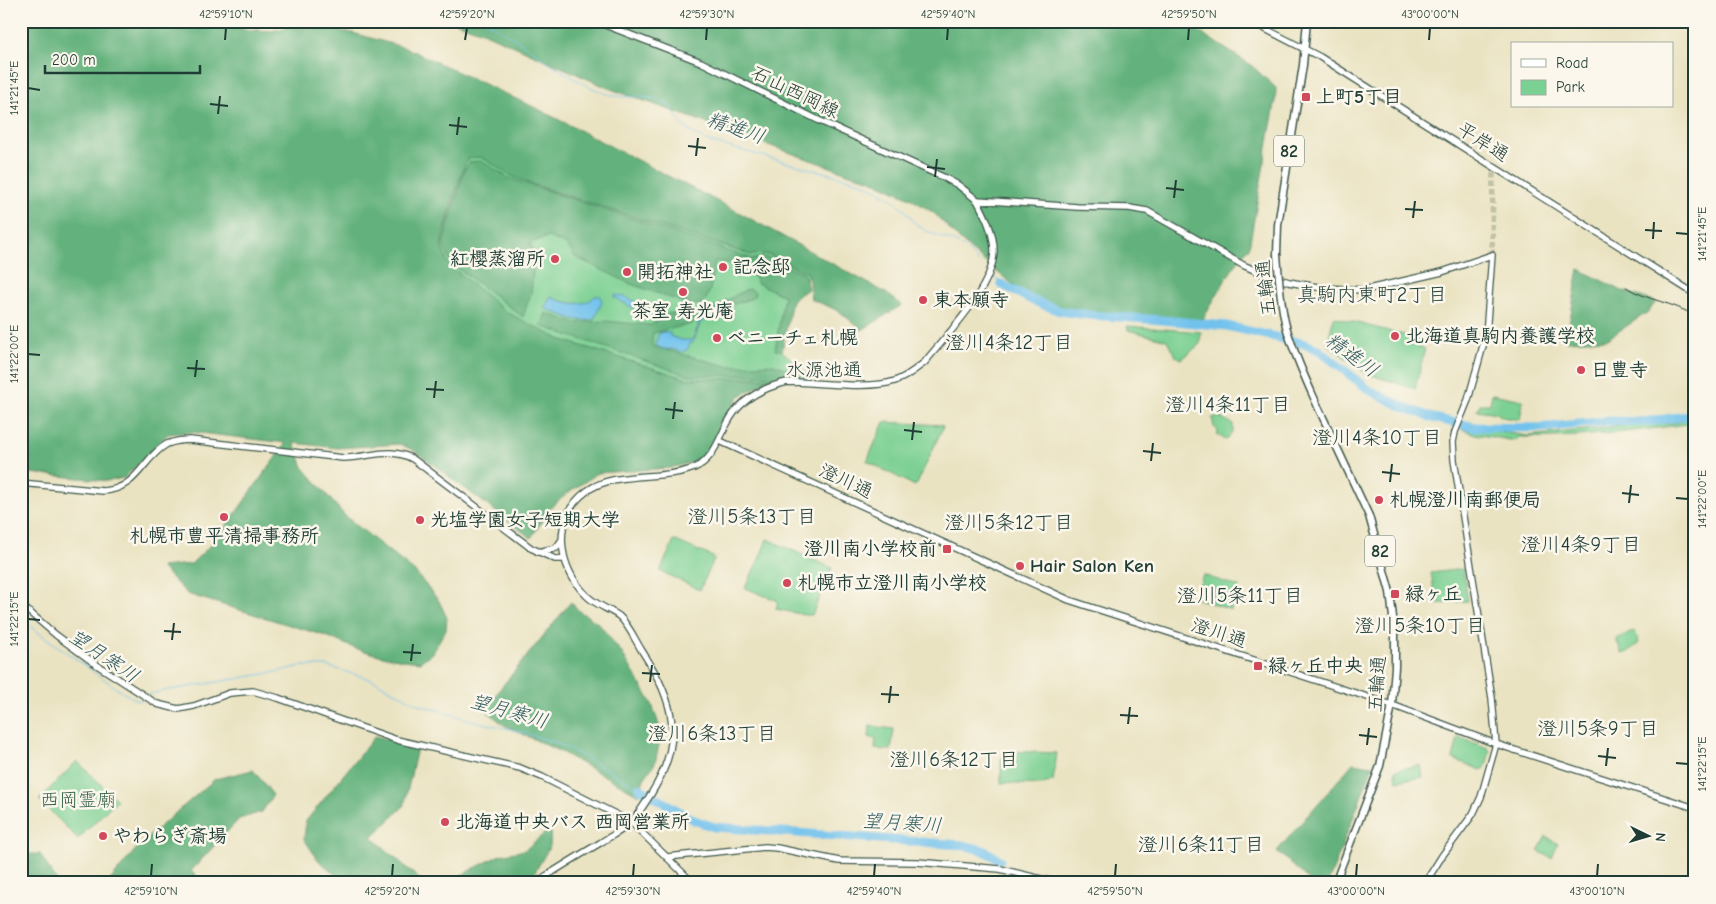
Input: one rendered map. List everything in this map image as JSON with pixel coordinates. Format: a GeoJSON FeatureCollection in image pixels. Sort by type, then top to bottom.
{"type":"FeatureCollection","features":[{"type":"Feature","properties":{"kind":"main road","name":"五輪通"},"geometry":{"type":"LineString","coordinates":[[1307,21],[1279,217],[1277,254],[1280,292],[1286,325],[1300,368],[1369,516],[1383,561],[1390,592],[1395,634],[1392,705],[1380,766],[1336,883]]}},
{"type":"Feature","properties":{"kind":"street","name":"石山西岡線"},"geometry":{"type":"LineString","coordinates":[[595,21],[701,62],[818,120],[945,178],[958,185],[977,200]]}},
{"type":"Feature","properties":{"kind":"street","name":"平岸通"},"geometry":{"type":"LineString","coordinates":[[1250,21],[1304,48],[1345,72],[1695,294]]}},
{"type":"Feature","properties":{"kind":"street"},"geometry":{"type":"LineString","coordinates":[[977,200],[1077,207],[1129,208],[1147,211],[1243,265],[1263,274],[1311,286],[1364,290],[1442,272],[1492,255],[1486,335],[1471,390],[1453,442],[1454,460],[1492,698],[1496,744],[1485,784],[1473,814],[1425,883]]}},
{"type":"Feature","properties":{"kind":"street","name":"水源池通"},"geometry":{"type":"LineString","coordinates":[[536,883],[631,822],[654,789],[666,766],[670,752],[673,725],[664,690],[624,623],[618,616],[587,596],[574,580],[564,559],[562,528],[566,516],[575,502],[587,491],[608,482],[671,474],[696,467],[711,455],[720,441],[727,424],[738,408],[749,398],[773,386],[787,382],[878,385],[905,376],[925,362],[978,295],[992,266],[994,250],[988,220],[977,200]]}},
{"type":"Feature","properties":{"kind":"street"},"geometry":{"type":"LineString","coordinates":[[21,483],[114,491],[125,486],[166,445],[178,440],[343,458],[363,457],[386,452],[398,453],[413,459],[531,548],[555,559],[564,559]]}},
{"type":"Feature","properties":{"kind":"street","name":"澄川通"},"geometry":{"type":"LineString","coordinates":[[720,441],[1069,600],[1392,705],[1496,744],[1695,808]]}},
{"type":"Feature","properties":{"kind":"street"},"geometry":{"type":"LineString","coordinates":[[538,552],[556,548],[562,541]]}},
{"type":"Feature","properties":{"kind":"street"},"geometry":{"type":"LineString","coordinates":[[21,605],[56,635],[139,693],[158,704],[178,709],[194,706],[230,693],[241,691],[262,693],[397,740],[520,768],[542,777],[631,822],[693,883]]}},
{"type":"Feature","properties":{"kind":"street"},"geometry":{"type":"LineString","coordinates":[[667,856],[771,847],[839,861],[917,862],[1000,869],[1057,883]]}},
{"type":"Feature","properties":{"kind":"green space"},"geometry":{"type":"Polygon","coordinates":[[[21,21],[212,21],[221,25],[243,29],[272,31],[287,27],[328,29],[353,33],[406,48],[538,109],[740,213],[886,293],[902,305],[862,330],[839,311],[811,299],[808,273],[767,254],[751,255],[534,185],[512,176],[481,157],[469,158],[453,199],[441,245],[448,264],[506,312],[559,339],[688,379],[752,378],[781,381],[759,386],[739,396],[703,459],[670,468],[598,473],[551,507],[531,538],[415,451],[400,444],[338,448],[294,443],[303,467],[345,516],[415,572],[439,601],[447,618],[446,629],[432,653],[420,662],[373,654],[329,637],[187,594],[161,567],[191,564],[217,539],[286,443],[192,432],[168,434],[124,478],[107,481],[21,472],[21,21]]]}},
{"type":"Feature","properties":{"kind":"green space"},"geometry":{"type":"Polygon","coordinates":[[[452,21],[1182,21],[1251,65],[1276,88],[1275,104],[1249,247],[1227,277],[1202,321],[1087,313],[1048,305],[1026,295],[986,263],[934,213],[908,197],[869,179],[850,174],[608,88],[485,33],[452,21]]]}},
{"type":"Feature","properties":{"kind":"green space"},"geometry":{"type":"Polygon","coordinates":[[[481,157],[512,176],[534,185],[751,255],[766,254],[808,273],[804,289],[788,298],[782,351],[815,381],[752,378],[688,379],[559,339],[506,312],[448,264],[441,245],[464,167],[469,158],[481,157]]]}},
{"type":"Feature","properties":{"kind":"green space"},"geometry":{"type":"Polygon","coordinates":[[[481,161],[509,178],[753,259],[766,257],[804,274],[808,289],[792,300],[782,350],[775,350],[784,296],[757,283],[748,266],[715,261],[710,290],[704,304],[690,305],[631,284],[575,257],[567,245],[548,237],[530,243],[536,260],[534,261],[531,293],[523,317],[451,263],[443,244],[465,169],[470,162],[481,161]]]}},
{"type":"Feature","properties":{"kind":"green space"},"geometry":{"type":"Polygon","coordinates":[[[1579,269],[1620,290],[1656,302],[1648,312],[1607,339],[1566,341],[1579,269]]]}},
{"type":"Feature","properties":{"kind":"green space"},"geometry":{"type":"Polygon","coordinates":[[[750,289],[755,292],[754,296],[750,299],[715,310],[698,318],[692,324],[653,333],[652,346],[727,366],[774,364],[808,377],[781,379],[755,375],[690,376],[541,326],[546,313],[574,323],[604,321],[651,325],[669,313],[694,319],[750,289]]]}},
{"type":"Feature","properties":{"kind":"green space"},"geometry":{"type":"Polygon","coordinates":[[[1334,317],[1420,339],[1418,347],[1425,349],[1415,389],[1365,373],[1327,344],[1334,317]]]}},
{"type":"Feature","properties":{"kind":"green space"},"geometry":{"type":"Polygon","coordinates":[[[1127,326],[1201,332],[1200,344],[1182,359],[1175,356],[1167,340],[1128,330],[1127,326]]]}},
{"type":"Feature","properties":{"kind":"green space"},"geometry":{"type":"Polygon","coordinates":[[[1492,394],[1523,400],[1520,420],[1502,417],[1497,413],[1477,410],[1480,404],[1490,404],[1492,394]]]}},
{"type":"Feature","properties":{"kind":"green space"},"geometry":{"type":"Polygon","coordinates":[[[1220,417],[1233,424],[1233,430],[1227,440],[1217,435],[1218,431],[1214,427],[1212,418],[1220,417]]]}},
{"type":"Feature","properties":{"kind":"green space"},"geometry":{"type":"Polygon","coordinates":[[[1695,418],[1695,423],[1651,429],[1585,436],[1518,437],[1516,441],[1475,434],[1462,429],[1462,426],[1528,436],[1659,422],[1669,424],[1695,418]]]}},
{"type":"Feature","properties":{"kind":"green space"},"geometry":{"type":"Polygon","coordinates":[[[884,422],[942,425],[943,427],[915,486],[867,461],[884,422]]]}},
{"type":"Feature","properties":{"kind":"green space"},"geometry":{"type":"Polygon","coordinates":[[[767,539],[832,568],[812,615],[776,609],[778,601],[745,588],[767,539]]]}},
{"type":"Feature","properties":{"kind":"green space"},"geometry":{"type":"Polygon","coordinates":[[[674,541],[713,557],[714,559],[700,590],[660,571],[674,541]]]}},
{"type":"Feature","properties":{"kind":"green space"},"geometry":{"type":"Polygon","coordinates":[[[1463,569],[1468,601],[1436,604],[1431,573],[1463,569]]]}},
{"type":"Feature","properties":{"kind":"green space"},"geometry":{"type":"Polygon","coordinates":[[[1203,575],[1239,587],[1231,610],[1195,598],[1203,575]]]}},
{"type":"Feature","properties":{"kind":"green space"},"geometry":{"type":"Polygon","coordinates":[[[571,602],[579,611],[598,623],[622,653],[652,704],[659,725],[659,745],[655,763],[644,779],[639,795],[563,753],[504,725],[486,710],[500,689],[571,602]]]}},
{"type":"Feature","properties":{"kind":"green space"},"geometry":{"type":"Polygon","coordinates":[[[1635,631],[1639,643],[1628,652],[1622,654],[1616,639],[1635,631]]]}},
{"type":"Feature","properties":{"kind":"green space"},"geometry":{"type":"Polygon","coordinates":[[[870,726],[894,729],[891,750],[875,749],[876,739],[869,737],[870,726]]]}},
{"type":"Feature","properties":{"kind":"green space"},"geometry":{"type":"Polygon","coordinates":[[[375,736],[417,748],[404,806],[372,837],[424,883],[347,883],[319,861],[304,839],[306,821],[375,736]]]}},
{"type":"Feature","properties":{"kind":"green space"},"geometry":{"type":"Polygon","coordinates":[[[1458,737],[1488,748],[1490,752],[1485,768],[1481,770],[1453,759],[1458,737]]]}},
{"type":"Feature","properties":{"kind":"green space"},"geometry":{"type":"Polygon","coordinates":[[[1007,751],[1057,753],[1053,781],[1040,785],[1001,783],[1001,758],[1007,751]]]}},
{"type":"Feature","properties":{"kind":"green space","name":"西岡霊廟"},"geometry":{"type":"Polygon","coordinates":[[[77,761],[117,800],[78,839],[39,800],[77,761]]]}},
{"type":"Feature","properties":{"kind":"green space"},"geometry":{"type":"Polygon","coordinates":[[[1353,763],[1373,766],[1328,883],[1312,883],[1277,851],[1353,763]]]}},
{"type":"Feature","properties":{"kind":"green space"},"geometry":{"type":"Polygon","coordinates":[[[1421,765],[1423,777],[1397,781],[1395,770],[1421,765]]]}},
{"type":"Feature","properties":{"kind":"green space"},"geometry":{"type":"Polygon","coordinates":[[[253,770],[273,795],[262,812],[239,819],[191,871],[203,883],[108,883],[141,843],[215,779],[253,770]]]}},
{"type":"Feature","properties":{"kind":"green space"},"geometry":{"type":"Polygon","coordinates":[[[551,828],[550,846],[535,872],[524,883],[446,883],[500,855],[525,850],[551,828]]]}},
{"type":"Feature","properties":{"kind":"green space"},"geometry":{"type":"Polygon","coordinates":[[[1546,836],[1558,844],[1552,858],[1538,851],[1546,836]]]}},
{"type":"Feature","properties":{"kind":"green space"},"geometry":{"type":"Polygon","coordinates":[[[21,854],[40,854],[58,883],[21,883],[21,854]]]}},
{"type":"Feature","properties":{"kind":"water"},"geometry":{"type":"Polygon","coordinates":[[[615,295],[625,297],[645,308],[662,314],[662,318],[659,321],[641,315],[637,310],[614,297],[615,295]]]}},
{"type":"Feature","properties":{"kind":"water"},"geometry":{"type":"Polygon","coordinates":[[[595,296],[600,296],[602,302],[594,319],[575,319],[544,308],[551,297],[562,301],[580,303],[591,300],[595,296]]]}},
{"type":"Feature","properties":{"kind":"water"},"geometry":{"type":"Polygon","coordinates":[[[720,310],[722,311],[721,315],[701,321],[693,343],[691,342],[687,350],[681,352],[656,345],[658,334],[662,332],[670,333],[670,336],[681,340],[692,340],[700,318],[720,310]]]}},
{"type":"Feature","properties":{"kind":"waterway","name":"精進川"},"geometry":{"type":"LineString","coordinates":[[485,21],[516,39],[560,70],[591,87],[614,96],[654,99],[667,104],[683,126],[706,141],[864,183],[892,199],[903,208],[916,224],[926,231],[967,249],[979,263]]}},
{"type":"Feature","properties":{"kind":"waterway","name":"精進川"},"geometry":{"type":"LineString","coordinates":[[994,277],[1001,284]]}},
{"type":"Feature","properties":{"kind":"waterway","name":"精進川"},"geometry":{"type":"LineString","coordinates":[[1001,284],[1032,300],[1060,311],[1227,326],[1305,344],[1319,350],[1369,390],[1403,407],[1433,418],[1475,427],[1539,428],[1609,421],[1643,422],[1695,415]]}},
{"type":"Feature","properties":{"kind":"waterway","name":"望月寒川"},"geometry":{"type":"LineString","coordinates":[[21,620],[122,692],[139,701],[143,699]]}},
{"type":"Feature","properties":{"kind":"waterway","name":"望月寒川"},"geometry":{"type":"LineString","coordinates":[[148,695],[301,666],[327,666],[373,680],[418,704],[554,742],[639,788]]}},
{"type":"Feature","properties":{"kind":"waterway","name":"望月寒川"},"geometry":{"type":"LineString","coordinates":[[639,788],[694,820],[714,827],[962,845],[983,850],[1000,860]]}},
{"type":"Feature","properties":{"kind":"tunnel"},"geometry":{"type":"LineString","coordinates":[[1492,255],[1493,166]]}},
{"type":"Feature","properties":{"kind":"railway"},"geometry":{"type":"LineString","coordinates":[[1626,287],[1634,292],[1687,311],[1695,316]]}},
{"type":"Feature","properties":{"kind":"place","name":"上町5丁目"},"geometry":{"type":"Point","coordinates":[1306,97]}},
{"type":"Feature","properties":{"kind":"place","name":"紅櫻蒸溜所"},"geometry":{"type":"Point","coordinates":[555,259]}},
{"type":"Feature","properties":{"kind":"place","name":"記念邸"},"geometry":{"type":"Point","coordinates":[723,267]}},
{"type":"Feature","properties":{"kind":"place","name":"開拓神社"},"geometry":{"type":"Point","coordinates":[627,272]}},
{"type":"Feature","properties":{"kind":"place","name":"茶室 寿光庵"},"geometry":{"type":"Point","coordinates":[683,292]}},
{"type":"Feature","properties":{"kind":"place","name":"東本願寺"},"geometry":{"type":"Point","coordinates":[923,300]}},
{"type":"Feature","properties":{"kind":"place","name":"北海道真駒内養護学校"},"geometry":{"type":"Point","coordinates":[1395,336]}},
{"type":"Feature","properties":{"kind":"place","name":"べニーチェ札幌"},"geometry":{"type":"Point","coordinates":[717,338]}},
{"type":"Feature","properties":{"kind":"place","name":"日豊寺"},"geometry":{"type":"Point","coordinates":[1581,370]}},
{"type":"Feature","properties":{"kind":"place","name":"札幌澄川南郵便局"},"geometry":{"type":"Point","coordinates":[1379,500]}},
{"type":"Feature","properties":{"kind":"place","name":"札幌市豊平清掃事務所"},"geometry":{"type":"Point","coordinates":[224,517]}},
{"type":"Feature","properties":{"kind":"place","name":"光塩学園女子短期大学"},"geometry":{"type":"Point","coordinates":[420,520]}},
{"type":"Feature","properties":{"kind":"place","name":"澄川南小学校前"},"geometry":{"type":"Point","coordinates":[947,549]}},
{"type":"Feature","properties":{"kind":"place","name":"Hair Salon Ken"},"geometry":{"type":"Point","coordinates":[1020,566]}},
{"type":"Feature","properties":{"kind":"place","name":"札幌市立澄川南小学校"},"geometry":{"type":"Point","coordinates":[787,583]}},
{"type":"Feature","properties":{"kind":"place","name":"緑ヶ丘"},"geometry":{"type":"Point","coordinates":[1395,594]}},
{"type":"Feature","properties":{"kind":"place","name":"緑ヶ丘中央"},"geometry":{"type":"Point","coordinates":[1258,666]}},
{"type":"Feature","properties":{"kind":"place","name":"北海道中央バス 西岡営業所"},"geometry":{"type":"Point","coordinates":[445,822]}},
{"type":"Feature","properties":{"kind":"place","name":"やわらぎ斎場"},"geometry":{"type":"Point","coordinates":[103,836]}},
{"type":"Feature","properties":{"kind":"district","name":"真駒内東町2丁目"},"geometry":{"type":"Point","coordinates":[1372,294]}},
{"type":"Feature","properties":{"kind":"district","name":"澄川4条12丁目"},"geometry":{"type":"Point","coordinates":[1009,342]}},
{"type":"Feature","properties":{"kind":"district","name":"澄川4条11丁目"},"geometry":{"type":"Point","coordinates":[1228,404]}},
{"type":"Feature","properties":{"kind":"district","name":"澄川4条10丁目"},"geometry":{"type":"Point","coordinates":[1377,437]}},
{"type":"Feature","properties":{"kind":"district","name":"澄川5条13丁目"},"geometry":{"type":"Point","coordinates":[752,516]}},
{"type":"Feature","properties":{"kind":"district","name":"澄川5条12丁目"},"geometry":{"type":"Point","coordinates":[1009,522]}},
{"type":"Feature","properties":{"kind":"district","name":"澄川4条9丁目"},"geometry":{"type":"Point","coordinates":[1581,544]}},
{"type":"Feature","properties":{"kind":"district","name":"澄川5条11丁目"},"geometry":{"type":"Point","coordinates":[1240,595]}},
{"type":"Feature","properties":{"kind":"district","name":"澄川5条10丁目"},"geometry":{"type":"Point","coordinates":[1420,625]}},
{"type":"Feature","properties":{"kind":"district","name":"澄川5条9丁目"},"geometry":{"type":"Point","coordinates":[1598,728]}},
{"type":"Feature","properties":{"kind":"district","name":"澄川6条13丁目"},"geometry":{"type":"Point","coordinates":[712,733]}},
{"type":"Feature","properties":{"kind":"district","name":"澄川6条12丁目"},"geometry":{"type":"Point","coordinates":[954,759]}},
{"type":"Feature","properties":{"kind":"district","name":"澄川6条11丁目"},"geometry":{"type":"Point","coordinates":[1201,844]}}]}
